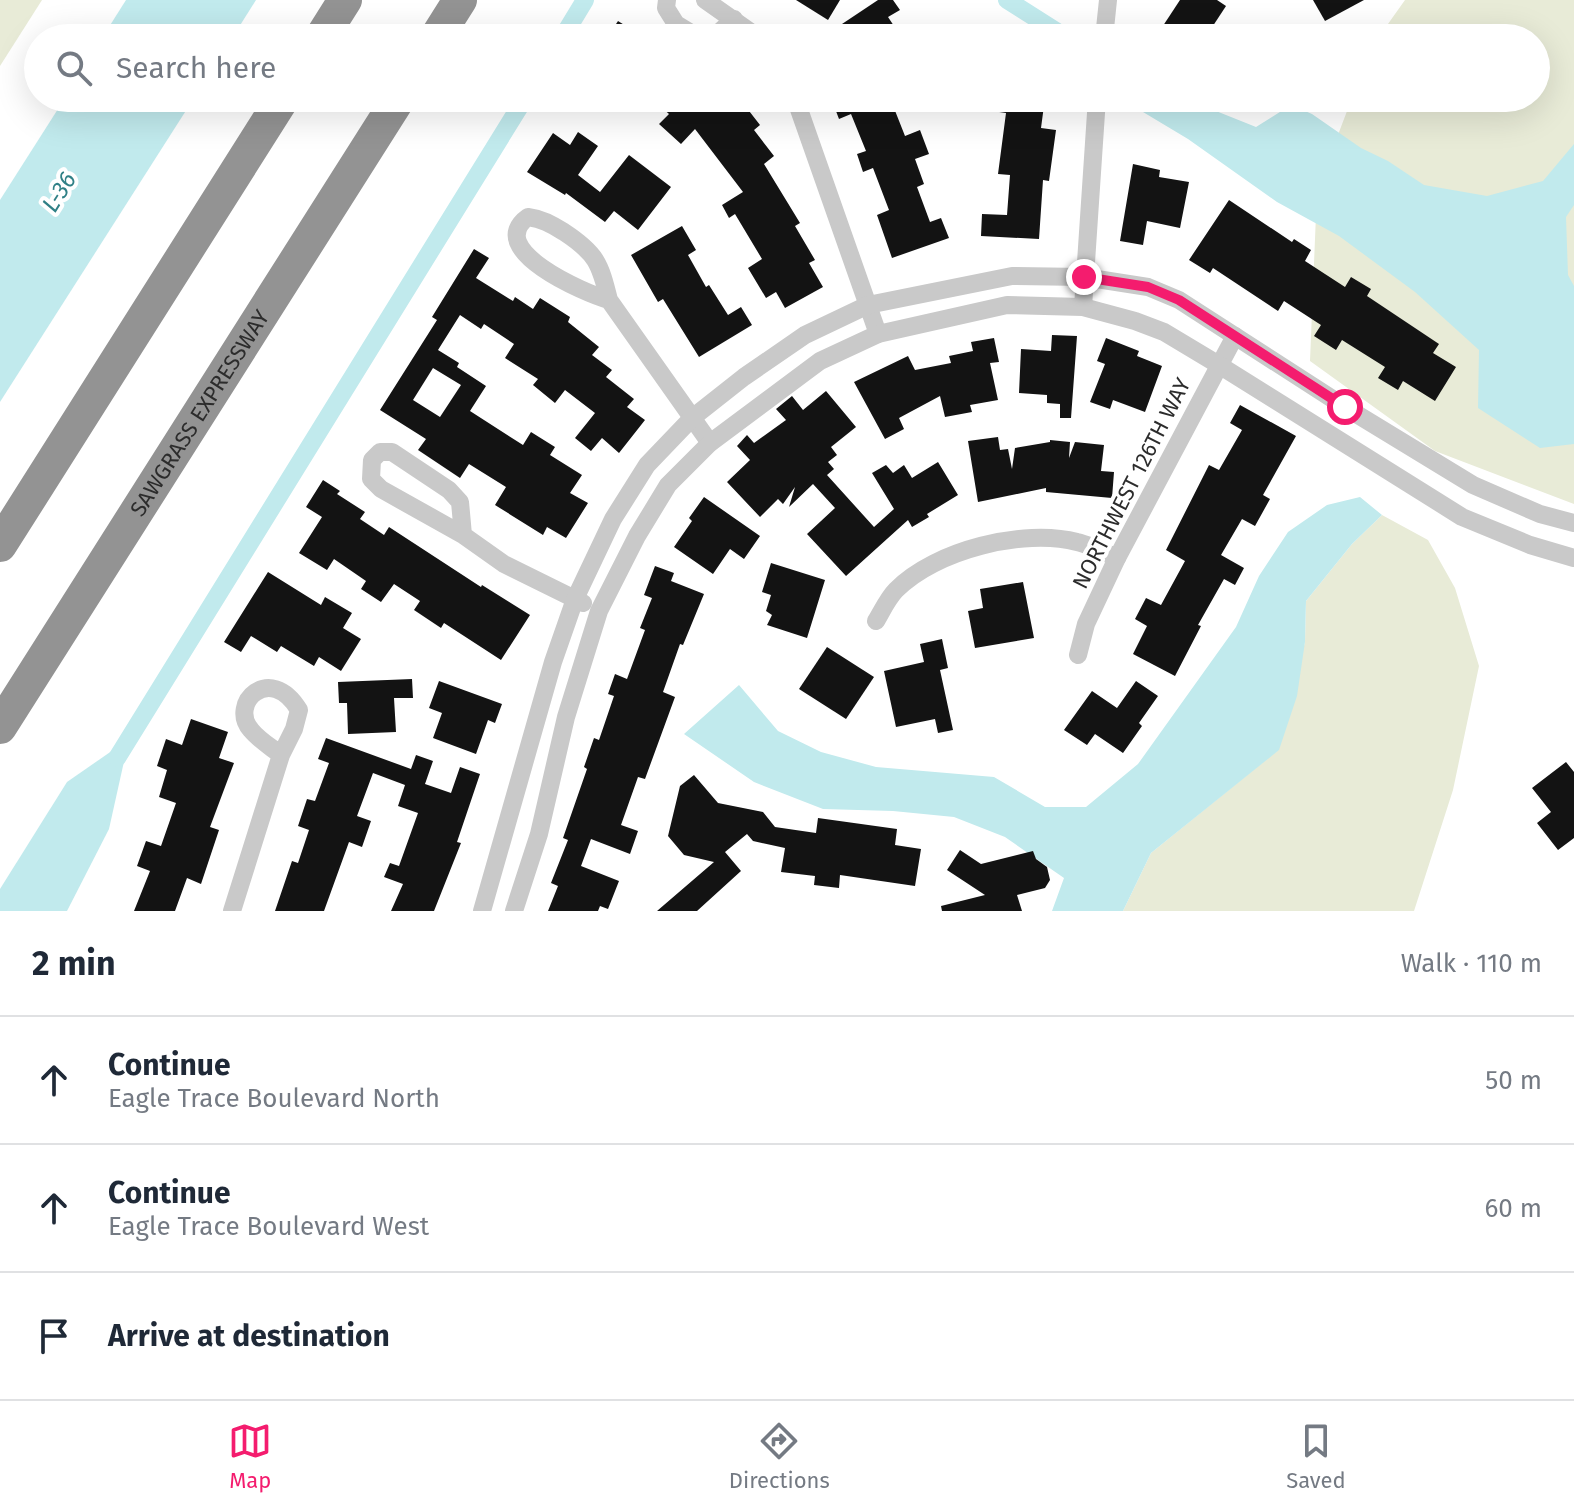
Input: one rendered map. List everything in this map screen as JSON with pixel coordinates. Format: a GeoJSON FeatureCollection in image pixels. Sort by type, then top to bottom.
{"type":"FeatureCollection","features":[{"type":"Feature","properties":{"kind":"highway"},"geometry":{"type":"LineString","coordinates":[[330,24],[345,0]]}},
{"type":"Feature","properties":{"kind":"highway"},"geometry":{"type":"LineString","coordinates":[[445,24],[460,0]]}},
{"type":"Feature","properties":{"kind":"highway"},"geometry":{"type":"LineString","coordinates":[[0,545],[274,112]]}},
{"type":"Feature","properties":{"kind":"highway","name":"SAWGRASS EXPRESSWAY"},"geometry":{"type":"LineString","coordinates":[[0,727],[390,112]]}},
{"type":"Feature","properties":{"kind":"street"},"geometry":{"type":"LineString","coordinates":[[667,0],[666,8],[676,24]]}},
{"type":"Feature","properties":{"kind":"street"},"geometry":{"type":"LineString","coordinates":[[705,0],[741,24]]}},
{"type":"Feature","properties":{"kind":"street"},"geometry":{"type":"LineString","coordinates":[[1105,24],[1108,0]]}},
{"type":"Feature","properties":{"kind":"street"},"geometry":{"type":"LineString","coordinates":[[728,24],[734,19]]}},
{"type":"Feature","properties":{"kind":"street"},"geometry":{"type":"LineString","coordinates":[[800,112],[878,334]]}},
{"type":"Feature","properties":{"kind":"street"},"geometry":{"type":"LineString","coordinates":[[1083,307],[1096,112]]}},
{"type":"Feature","properties":{"kind":"street"},"geometry":{"type":"LineString","coordinates":[[609,300],[586,294],[522,254],[515,235],[520,223],[528,217],[545,220],[589,249],[602,273],[609,300],[710,443]]}},
{"type":"Feature","properties":{"kind":"street"},"geometry":{"type":"LineString","coordinates":[[482,911],[553,662],[575,599],[613,519],[647,465],[692,418],[744,377],[805,335],[868,305],[940,288],[1012,276],[1084,277],[1148,287],[1179,300],[1473,485],[1540,514],[1574,523]]}},
{"type":"Feature","properties":{"kind":"street"},"geometry":{"type":"LineString","coordinates":[[514,911],[539,834],[566,717],[599,611],[637,536],[668,485],[710,443],[820,361],[878,334],[1007,305],[1083,307],[1135,321],[1164,332],[1462,517],[1530,545],[1574,558]]}},
{"type":"Feature","properties":{"kind":"street","name":"NORTHWEST 126TH WAY"},"geometry":{"type":"LineString","coordinates":[[1078,655],[1086,624],[1117,558],[1235,336]]}},
{"type":"Feature","properties":{"kind":"street"},"geometry":{"type":"LineString","coordinates":[[463,535],[460,502],[449,490],[392,452],[380,452],[372,460],[371,479],[381,489],[463,535],[504,564],[599,611]]}},
{"type":"Feature","properties":{"kind":"street"},"geometry":{"type":"LineString","coordinates":[[876,621],[894,592],[908,579],[935,563],[975,548],[1009,540],[1047,538],[1077,542],[1117,558]]}},
{"type":"Feature","properties":{"kind":"street"},"geometry":{"type":"LineString","coordinates":[[232,911],[281,755]]}},
{"type":"Feature","properties":{"kind":"green space"},"geometry":{"type":"Polygon","coordinates":[[[0,0],[42,0],[24,24],[0,66],[0,0]]]}},
{"type":"Feature","properties":{"kind":"green space"},"geometry":{"type":"Polygon","coordinates":[[[1405,0],[1574,0],[1574,504],[1435,451],[1310,361],[1317,190],[1347,112],[1550,112],[1550,24],[1388,24],[1405,0]]]}},
{"type":"Feature","properties":{"kind":"green space"},"geometry":{"type":"Polygon","coordinates":[[[1382,515],[1428,540],[1455,588],[1479,666],[1453,790],[1414,911],[1123,911],[1151,853],[1278,750],[1305,642],[1306,601],[1352,544],[1382,515]]]}},
{"type":"Feature","properties":{"kind":"water"},"geometry":{"type":"Polygon","coordinates":[[[126,0],[256,0],[241,24],[111,24],[126,0]]]}},
{"type":"Feature","properties":{"kind":"water","name":"L-36"},"geometry":{"type":"Polygon","coordinates":[[[56,112],[185,112],[0,402],[0,200],[56,112]]]}},
{"type":"Feature","properties":{"kind":"water"},"geometry":{"type":"Polygon","coordinates":[[[1143,112],[1218,112],[1256,127],[1280,112],[1307,112],[1424,185],[1487,196],[1543,181],[1574,144],[1574,205],[1566,217],[1568,275],[1574,286],[1574,444],[1540,448],[1478,408],[1479,350],[1415,292],[1339,236],[1277,202],[1188,139],[1143,112]]]}},
{"type":"Feature","properties":{"kind":"water"},"geometry":{"type":"Polygon","coordinates":[[[1360,497],[1382,515],[1352,544],[1306,601],[1305,642],[1297,696],[1279,750],[1151,853],[1123,911],[1052,911],[1064,878],[1005,837],[954,817],[823,809],[754,782],[684,734],[739,685],[778,731],[821,752],[876,767],[994,777],[1045,807],[1086,807],[1138,764],[1236,627],[1259,576],[1288,532],[1327,505],[1360,497]]]}},
{"type":"Feature","properties":{"kind":"water"},"geometry":{"type":"Polygon","coordinates":[[[129,739],[109,829],[67,911],[0,911],[0,889],[67,782],[129,739]]]}},
{"type":"Feature","properties":{"kind":"building"},"geometry":{"type":"Polygon","coordinates":[[[796,0],[840,0],[828,20],[796,0]]]}},
{"type":"Feature","properties":{"kind":"building"},"geometry":{"type":"Polygon","coordinates":[[[878,0],[893,0],[900,10],[888,17],[893,24],[842,24],[878,0]]]}},
{"type":"Feature","properties":{"kind":"building"},"geometry":{"type":"Polygon","coordinates":[[[1180,0],[1217,0],[1226,6],[1214,24],[1164,24],[1180,0]]]}},
{"type":"Feature","properties":{"kind":"building"},"geometry":{"type":"Polygon","coordinates":[[[1313,0],[1364,0],[1325,21],[1313,0]]]}},
{"type":"Feature","properties":{"kind":"building"},"geometry":{"type":"Polygon","coordinates":[[[667,112],[750,112],[760,125],[754,130],[774,156],[764,164],[800,223],[795,226],[815,260],[809,263],[823,287],[785,308],[776,292],[766,298],[748,268],[762,259],[735,214],[729,218],[722,205],[743,192],[695,129],[681,144],[659,124],[669,114],[667,112]]]}},
{"type":"Feature","properties":{"kind":"building"},"geometry":{"type":"Polygon","coordinates":[[[836,112],[896,112],[905,136],[920,130],[929,154],[915,159],[924,184],[917,187],[930,222],[941,218],[949,238],[892,258],[877,215],[889,210],[873,168],[863,172],[857,154],[866,151],[851,114],[839,119],[836,112]]]}},
{"type":"Feature","properties":{"kind":"building"},"geometry":{"type":"Polygon","coordinates":[[[999,112],[1043,112],[1041,128],[1056,130],[1049,181],[1043,180],[1039,239],[981,236],[982,214],[1007,215],[1010,175],[998,174],[1006,113],[999,112]]]}},
{"type":"Feature","properties":{"kind":"building"},"geometry":{"type":"Polygon","coordinates":[[[578,132],[598,146],[578,175],[600,192],[629,155],[671,187],[638,230],[614,211],[605,222],[566,193],[527,172],[553,133],[570,145],[578,132]]]}},
{"type":"Feature","properties":{"kind":"building"},"geometry":{"type":"Polygon","coordinates":[[[1133,164],[1160,170],[1159,177],[1189,182],[1180,228],[1147,221],[1143,245],[1120,241],[1133,164]]]}},
{"type":"Feature","properties":{"kind":"building"},"geometry":{"type":"Polygon","coordinates":[[[1229,200],[1292,242],[1294,239],[1311,250],[1305,261],[1345,287],[1351,277],[1371,289],[1367,296],[1439,344],[1433,353],[1456,367],[1435,401],[1403,381],[1398,390],[1378,378],[1385,367],[1342,340],[1336,350],[1314,336],[1321,325],[1284,301],[1278,311],[1213,268],[1210,273],[1189,260],[1229,200]]]}},
{"type":"Feature","properties":{"kind":"building"},"geometry":{"type":"Polygon","coordinates":[[[682,226],[696,250],[688,255],[706,287],[709,285],[728,315],[741,307],[752,325],[699,357],[663,299],[658,302],[631,255],[682,226]]]}},
{"type":"Feature","properties":{"kind":"building"},"geometry":{"type":"Polygon","coordinates":[[[474,249],[489,258],[476,278],[513,301],[515,297],[533,309],[540,298],[570,317],[568,322],[599,347],[592,355],[612,370],[606,377],[634,399],[627,407],[645,420],[619,453],[602,438],[591,451],[575,438],[595,413],[565,390],[555,403],[533,385],[538,379],[505,358],[514,344],[484,324],[481,329],[460,315],[438,350],[486,386],[470,411],[523,445],[531,432],[555,447],[550,455],[582,475],[570,493],[588,503],[566,538],[547,527],[543,535],[495,505],[506,487],[469,464],[460,478],[418,450],[426,439],[380,410],[437,320],[432,317],[474,249]],[[433,368],[413,400],[440,417],[461,385],[433,368]]]}},
{"type":"Feature","properties":{"kind":"building"},"geometry":{"type":"Polygon","coordinates":[[[1052,335],[1077,336],[1071,418],[1060,418],[1060,404],[1047,403],[1047,395],[1019,393],[1021,349],[1051,351],[1052,335]]]}},
{"type":"Feature","properties":{"kind":"building"},"geometry":{"type":"Polygon","coordinates":[[[994,338],[999,362],[990,363],[998,400],[970,405],[972,412],[945,417],[940,396],[899,418],[904,429],[885,439],[854,382],[908,356],[915,370],[951,363],[949,356],[973,351],[971,342],[994,338]]]}},
{"type":"Feature","properties":{"kind":"building"},"geometry":{"type":"Polygon","coordinates":[[[1106,338],[1139,351],[1137,356],[1162,366],[1145,412],[1113,400],[1110,409],[1090,402],[1105,364],[1097,361],[1106,338]]]}},
{"type":"Feature","properties":{"kind":"building"},"geometry":{"type":"Polygon","coordinates":[[[826,391],[856,427],[831,447],[837,455],[828,462],[834,469],[827,475],[874,527],[894,509],[872,473],[886,465],[893,473],[904,465],[912,478],[938,462],[958,495],[912,527],[908,520],[846,576],[807,534],[835,508],[813,484],[789,507],[795,487],[783,504],[778,499],[760,517],[727,482],[750,460],[737,446],[747,435],[754,443],[786,420],[776,409],[792,396],[803,410],[826,391]]]}},
{"type":"Feature","properties":{"kind":"building"},"geometry":{"type":"Polygon","coordinates":[[[1240,405],[1296,436],[1263,495],[1270,499],[1255,526],[1242,519],[1221,555],[1244,568],[1235,585],[1224,579],[1198,625],[1201,626],[1175,676],[1133,654],[1147,626],[1135,619],[1146,598],[1161,605],[1185,561],[1166,550],[1209,465],[1219,470],[1242,430],[1230,423],[1240,405]]]}},
{"type":"Feature","properties":{"kind":"building"},"geometry":{"type":"Polygon","coordinates":[[[998,437],[1000,450],[1008,449],[1012,469],[1015,448],[1050,440],[1070,442],[1069,458],[1075,442],[1104,445],[1101,471],[1114,472],[1112,498],[1046,492],[1046,488],[978,502],[968,441],[998,437]]]}},
{"type":"Feature","properties":{"kind":"building"},"geometry":{"type":"Polygon","coordinates":[[[323,480],[340,491],[337,494],[365,512],[360,519],[384,535],[389,527],[530,615],[501,660],[444,623],[441,628],[414,610],[420,601],[394,584],[381,602],[361,589],[366,581],[334,559],[327,570],[299,553],[322,517],[306,507],[323,480]]]}},
{"type":"Feature","properties":{"kind":"building"},"geometry":{"type":"Polygon","coordinates":[[[704,497],[760,536],[744,559],[730,549],[713,574],[674,547],[704,497]]]}},
{"type":"Feature","properties":{"kind":"building"},"geometry":{"type":"Polygon","coordinates":[[[771,563],[825,580],[807,638],[767,625],[772,615],[766,611],[771,595],[762,592],[771,563]]]}},
{"type":"Feature","properties":{"kind":"building"},"geometry":{"type":"Polygon","coordinates":[[[655,566],[674,573],[671,581],[704,594],[683,645],[680,644],[663,692],[675,697],[645,779],[638,777],[621,825],[638,831],[630,854],[591,839],[581,866],[619,881],[608,909],[600,906],[598,911],[548,911],[558,886],[551,883],[568,840],[563,838],[587,769],[584,767],[594,738],[599,740],[614,696],[608,694],[615,674],[627,679],[645,630],[640,628],[652,598],[644,595],[655,566]]]}},
{"type":"Feature","properties":{"kind":"building"},"geometry":{"type":"Polygon","coordinates":[[[268,572],[321,605],[325,597],[352,613],[343,628],[361,639],[341,671],[319,657],[314,666],[281,646],[277,652],[251,636],[241,652],[224,642],[268,572]]]}},
{"type":"Feature","properties":{"kind":"building"},"geometry":{"type":"Polygon","coordinates":[[[1023,582],[1034,638],[975,648],[968,611],[983,608],[980,589],[1023,582]]]}},
{"type":"Feature","properties":{"kind":"building"},"geometry":{"type":"Polygon","coordinates":[[[942,639],[948,668],[940,670],[953,730],[938,733],[935,719],[896,727],[884,671],[924,662],[920,644],[942,639]]]}},
{"type":"Feature","properties":{"kind":"building"},"geometry":{"type":"Polygon","coordinates":[[[827,647],[874,677],[846,719],[799,689],[827,647]]]}},
{"type":"Feature","properties":{"kind":"building"},"geometry":{"type":"Polygon","coordinates":[[[412,679],[413,698],[394,698],[396,732],[348,734],[347,703],[339,703],[338,682],[412,679]]]}},
{"type":"Feature","properties":{"kind":"building"},"geometry":{"type":"Polygon","coordinates":[[[439,681],[502,704],[495,723],[488,720],[476,754],[433,738],[442,713],[429,708],[439,681]]]}},
{"type":"Feature","properties":{"kind":"building"},"geometry":{"type":"Polygon","coordinates":[[[1136,681],[1158,696],[1123,753],[1095,734],[1087,745],[1064,730],[1092,691],[1117,708],[1136,681]]]}},
{"type":"Feature","properties":{"kind":"building"},"geometry":{"type":"Polygon","coordinates":[[[191,719],[228,732],[219,758],[234,763],[210,827],[219,830],[201,884],[187,878],[175,911],[134,911],[150,871],[137,866],[146,841],[161,846],[176,803],[159,797],[167,770],[157,766],[166,739],[182,745],[191,719]]]}},
{"type":"Feature","properties":{"kind":"building"},"geometry":{"type":"Polygon","coordinates":[[[326,738],[411,769],[416,755],[433,761],[425,784],[451,793],[460,767],[480,774],[457,842],[461,843],[434,911],[391,911],[403,884],[384,877],[390,863],[399,866],[418,813],[398,806],[405,785],[373,773],[357,816],[371,821],[362,847],[349,842],[324,911],[275,911],[292,861],[298,863],[309,830],[298,826],[307,799],[315,801],[329,763],[318,759],[326,738]]]}},
{"type":"Feature","properties":{"kind":"building"},"geometry":{"type":"Polygon","coordinates":[[[1566,762],[1574,772],[1574,838],[1558,850],[1537,823],[1551,812],[1532,788],[1566,762]]]}},
{"type":"Feature","properties":{"kind":"building"},"geometry":{"type":"Polygon","coordinates":[[[694,775],[718,803],[763,812],[775,827],[816,833],[818,818],[897,829],[895,845],[921,849],[915,886],[840,875],[839,888],[814,885],[815,876],[781,872],[785,848],[753,841],[747,834],[725,852],[741,871],[697,911],[657,911],[714,862],[684,855],[668,836],[680,786],[694,775]]]}},
{"type":"Feature","properties":{"kind":"building"},"geometry":{"type":"Polygon","coordinates":[[[960,850],[981,864],[1033,851],[1036,859],[1047,867],[1050,880],[1045,888],[1017,895],[1022,911],[942,911],[941,906],[985,895],[947,870],[960,850]]]}},
{"type":"Feature","properties":{"kind":"waterway"},"geometry":{"type":"LineString","coordinates":[[570,24],[585,0]]}},
{"type":"Feature","properties":{"kind":"waterway"},"geometry":{"type":"LineString","coordinates":[[1007,0],[1045,24]]}},
{"type":"Feature","properties":{"kind":"waterway"},"geometry":{"type":"LineString","coordinates":[[117,758],[516,112]]}},
{"type":"Feature","properties":{"kind":"route"},"geometry":{"type":"LineString","coordinates":[[1084,277],[1148,287],[1179,300],[1345,407]]}}]}
